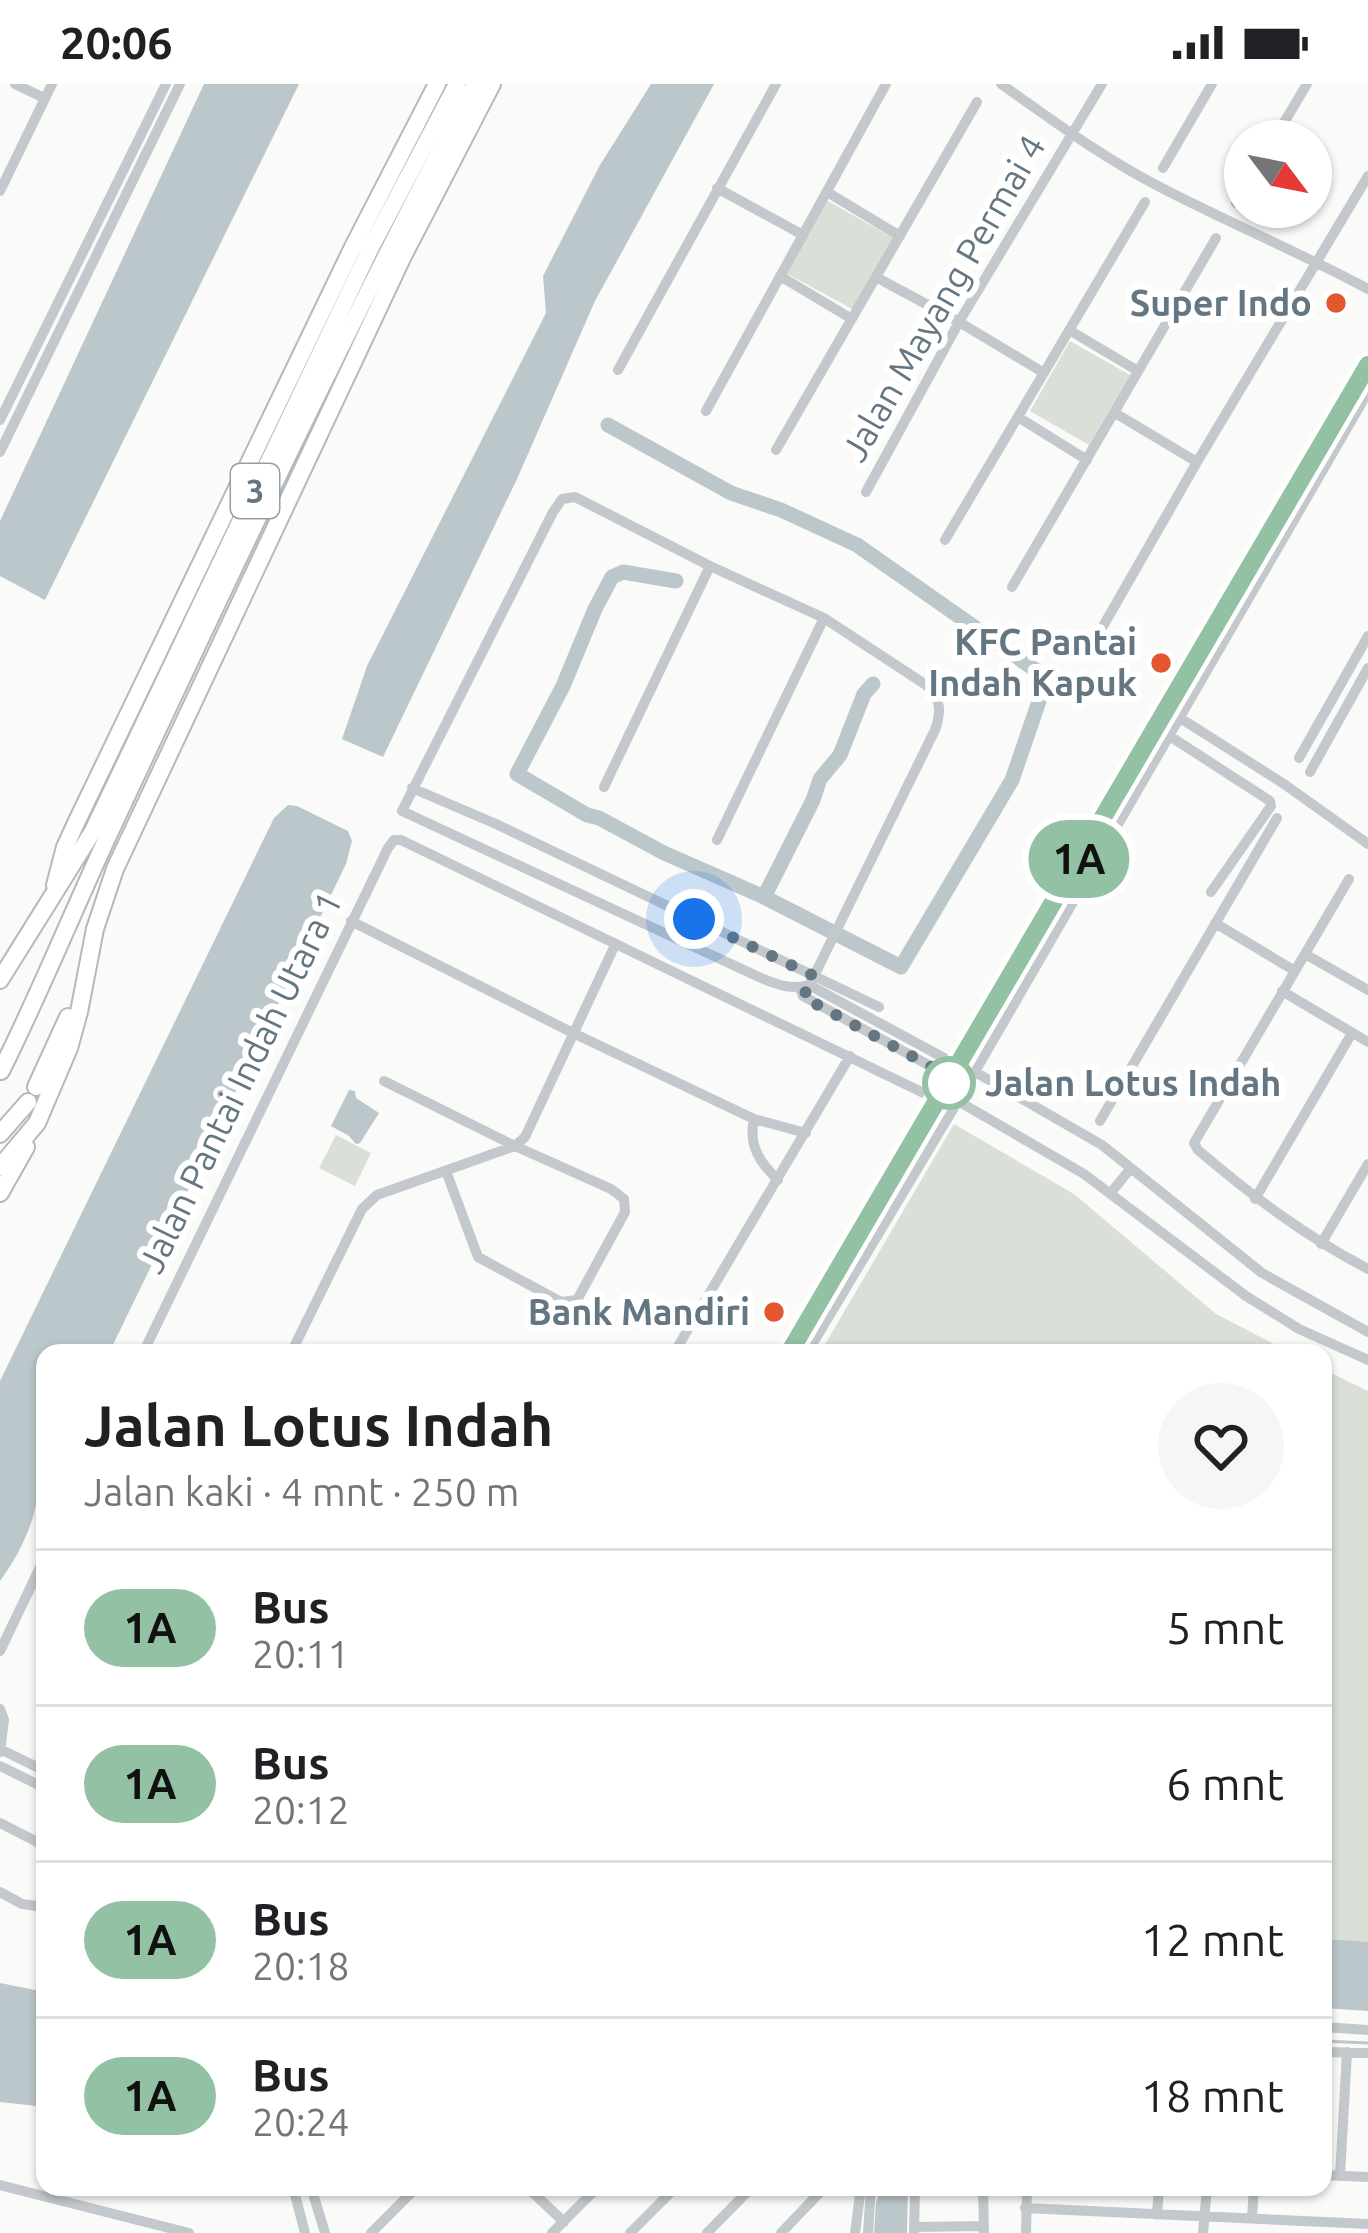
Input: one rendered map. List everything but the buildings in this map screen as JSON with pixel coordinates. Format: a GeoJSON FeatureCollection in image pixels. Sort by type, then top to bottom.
{"type":"FeatureCollection","features":[{"type":"Feature","properties":{"kind":"highway","name":"3"},"geometry":{"type":"LineString","coordinates":[[52,897],[77,821],[353,247],[437,84]]}},
{"type":"Feature","properties":{"kind":"highway","name":"3"},"geometry":{"type":"LineString","coordinates":[[0,980],[93,831],[360,271],[457,84]]}},
{"type":"Feature","properties":{"kind":"highway","name":"3"},"geometry":{"type":"LineString","coordinates":[[1,1071],[386,254],[475,84]]}},
{"type":"Feature","properties":{"kind":"highway","name":"3"},"geometry":{"type":"LineString","coordinates":[[0,1167],[37,1124],[69,1048],[95,929],[115,868],[402,258],[492,84]]}},
{"type":"Feature","properties":{"kind":"highway"},"geometry":{"type":"LineString","coordinates":[[0,1134],[32,1095],[87,972]]}},
{"type":"Feature","properties":{"kind":"highway"},"geometry":{"type":"LineString","coordinates":[[0,1193],[37,1124]]}},
{"type":"Feature","properties":{"kind":"street"},"geometry":{"type":"LineString","coordinates":[[15,84],[44,98]]}},
{"type":"Feature","properties":{"kind":"street"},"geometry":{"type":"LineString","coordinates":[[0,191],[52,84]]}},
{"type":"Feature","properties":{"kind":"street"},"geometry":{"type":"LineString","coordinates":[[0,420],[166,84]]}},
{"type":"Feature","properties":{"kind":"street"},"geometry":{"type":"LineString","coordinates":[[0,452],[180,84]]}},
{"type":"Feature","properties":{"kind":"street"},"geometry":{"type":"LineString","coordinates":[[618,370],[776,84]]}},
{"type":"Feature","properties":{"kind":"street"},"geometry":{"type":"LineString","coordinates":[[706,411],[886,84]]}},
{"type":"Feature","properties":{"kind":"street"},"geometry":{"type":"LineString","coordinates":[[1001,84],[1072,135],[1155,184],[1368,289]]}},
{"type":"Feature","properties":{"kind":"street","name":"Jalan Mayang Permai 4"},"geometry":{"type":"LineString","coordinates":[[866,492],[959,322],[1102,84]]}},
{"type":"Feature","properties":{"kind":"street"},"geometry":{"type":"LineString","coordinates":[[1163,168],[1212,84]]}},
{"type":"Feature","properties":{"kind":"street"},"geometry":{"type":"LineString","coordinates":[[1286,120],[1307,84]]}},
{"type":"Feature","properties":{"kind":"street"},"geometry":{"type":"LineString","coordinates":[[776,450],[977,103]]}},
{"type":"Feature","properties":{"kind":"street"},"geometry":{"type":"LineString","coordinates":[[1086,656],[1368,176]]}},
{"type":"Feature","properties":{"kind":"street"},"geometry":{"type":"LineString","coordinates":[[717,188],[803,235]]}},
{"type":"Feature","properties":{"kind":"street"},"geometry":{"type":"LineString","coordinates":[[827,192],[900,236]]}},
{"type":"Feature","properties":{"kind":"street"},"geometry":{"type":"LineString","coordinates":[[945,540],[1145,202]]}},
{"type":"Feature","properties":{"kind":"street"},"geometry":{"type":"LineString","coordinates":[[1012,587],[1216,238]]}},
{"type":"Feature","properties":{"kind":"street"},"geometry":{"type":"LineString","coordinates":[[780,276],[852,319]]}},
{"type":"Feature","properties":{"kind":"street"},"geometry":{"type":"LineString","coordinates":[[876,277],[1044,373]]}},
{"type":"Feature","properties":{"kind":"street"},"geometry":{"type":"LineString","coordinates":[[1069,330],[1138,371]]}},
{"type":"Feature","properties":{"kind":"street"},"geometry":{"type":"LineString","coordinates":[[794,1344],[1368,365]]}},
{"type":"Feature","properties":{"kind":"street"},"geometry":{"type":"LineString","coordinates":[[812,1344],[958,1102],[1368,392]]}},
{"type":"Feature","properties":{"kind":"street"},"geometry":{"type":"LineString","coordinates":[[1114,413],[1197,462]]}},
{"type":"Feature","properties":{"kind":"street"},"geometry":{"type":"LineString","coordinates":[[1018,417],[1087,460]]}},
{"type":"Feature","properties":{"kind":"street"},"geometry":{"type":"LineString","coordinates":[[806,986],[940,716],[933,690],[824,619],[575,497],[562,499],[402,812],[761,978],[879,1007]]}},
{"type":"Feature","properties":{"kind":"street"},"geometry":{"type":"LineString","coordinates":[[604,787],[710,566]]}},
{"type":"Feature","properties":{"kind":"street"},"geometry":{"type":"LineString","coordinates":[[717,840],[824,619]]}},
{"type":"Feature","properties":{"kind":"street"},"geometry":{"type":"LineString","coordinates":[[1299,758],[1368,636]]}},
{"type":"Feature","properties":{"kind":"street"},"geometry":{"type":"LineString","coordinates":[[1310,772],[1368,668]]}},
{"type":"Feature","properties":{"kind":"street"},"geometry":{"type":"LineString","coordinates":[[1166,709],[1368,844]]}},
{"type":"Feature","properties":{"kind":"street"},"geometry":{"type":"LineString","coordinates":[[1156,726],[1270,801],[1211,892]]}},
{"type":"Feature","properties":{"kind":"street"},"geometry":{"type":"LineString","coordinates":[[412,788],[496,824],[806,986],[955,1072],[964,1069],[981,1043],[993,1040]]}},
{"type":"Feature","properties":{"kind":"street"},"geometry":{"type":"LineString","coordinates":[[1100,1121],[1277,818]]}},
{"type":"Feature","properties":{"kind":"street","name":"Jalan Pantai Indah Utara 1"},"geometry":{"type":"LineString","coordinates":[[147,1344],[394,840],[615,945]]}},
{"type":"Feature","properties":{"kind":"street"},"geometry":{"type":"LineString","coordinates":[[1349,879],[1195,1143],[1256,1199],[1321,1244],[1368,1269]]}},
{"type":"Feature","properties":{"kind":"street"},"geometry":{"type":"LineString","coordinates":[[351,921],[754,1119],[806,1133]]}},
{"type":"Feature","properties":{"kind":"street"},"geometry":{"type":"LineString","coordinates":[[1215,923],[1294,970]]}},
{"type":"Feature","properties":{"kind":"street"},"geometry":{"type":"LineString","coordinates":[[295,1344],[362,1209],[377,1195],[515,1146],[525,1137],[615,945],[938,1100]]}},
{"type":"Feature","properties":{"kind":"street"},"geometry":{"type":"LineString","coordinates":[[1304,954],[1368,991]]}},
{"type":"Feature","properties":{"kind":"street"},"geometry":{"type":"LineString","coordinates":[[1282,991],[1368,1042]]}},
{"type":"Feature","properties":{"kind":"street"},"geometry":{"type":"LineString","coordinates":[[1256,1199],[1352,1033]]}},
{"type":"Feature","properties":{"kind":"street"},"geometry":{"type":"LineString","coordinates":[[679,1344],[850,1057]]}},
{"type":"Feature","properties":{"kind":"street"},"geometry":{"type":"LineString","coordinates":[[975,1072],[1075,1127],[1262,1274],[1368,1332]]}},
{"type":"Feature","properties":{"kind":"street"},"geometry":{"type":"LineString","coordinates":[[384,1081],[611,1189],[623,1199],[625,1212],[583,1294],[561,1302],[478,1257],[446,1171]]}},
{"type":"Feature","properties":{"kind":"street"},"geometry":{"type":"LineString","coordinates":[[958,1102],[1084,1174],[1246,1296],[1299,1329],[1368,1360]]}},
{"type":"Feature","properties":{"kind":"street"},"geometry":{"type":"LineString","coordinates":[[754,1119],[754,1148],[778,1180]]}},
{"type":"Feature","properties":{"kind":"street"},"geometry":{"type":"LineString","coordinates":[[1321,1244],[1368,1164]]}},
{"type":"Feature","properties":{"kind":"street"},"geometry":{"type":"LineString","coordinates":[[1110,1194],[1130,1169]]}},
{"type":"Feature","properties":{"kind":"street"},"geometry":{"type":"LineString","coordinates":[[0,1651],[36,1576]]}},
{"type":"Feature","properties":{"kind":"street"},"geometry":{"type":"LineString","coordinates":[[0,1709],[4,1720],[0,1751],[36,1768]]}},
{"type":"Feature","properties":{"kind":"street"},"geometry":{"type":"LineString","coordinates":[[0,1766],[36,1784]]}},
{"type":"Feature","properties":{"kind":"street"},"geometry":{"type":"LineString","coordinates":[[0,1823],[36,1841]]}},
{"type":"Feature","properties":{"kind":"street"},"geometry":{"type":"LineString","coordinates":[[0,1892],[36,1906]]}},
{"type":"Feature","properties":{"kind":"street"},"geometry":{"type":"LineString","coordinates":[[1332,2028],[1368,2030]]}},
{"type":"Feature","properties":{"kind":"street"},"geometry":{"type":"LineString","coordinates":[[1332,2052],[1368,2053]]}},
{"type":"Feature","properties":{"kind":"street"},"geometry":{"type":"LineString","coordinates":[[1340,2176],[1346,2052]]}},
{"type":"Feature","properties":{"kind":"street"},"geometry":{"type":"LineString","coordinates":[[1332,2176],[1368,2177]]}},
{"type":"Feature","properties":{"kind":"street"},"geometry":{"type":"LineString","coordinates":[[0,2185],[36,2194]]}},
{"type":"Feature","properties":{"kind":"street"},"geometry":{"type":"LineString","coordinates":[[43,2196],[188,2233]]}},
{"type":"Feature","properties":{"kind":"street"},"geometry":{"type":"LineString","coordinates":[[295,2196],[304,2233]]}},
{"type":"Feature","properties":{"kind":"street"},"geometry":{"type":"LineString","coordinates":[[313,2196],[325,2233]]}},
{"type":"Feature","properties":{"kind":"street"},"geometry":{"type":"LineString","coordinates":[[371,2233],[408,2196]]}},
{"type":"Feature","properties":{"kind":"street"},"geometry":{"type":"LineString","coordinates":[[537,2196],[564,2222]]}},
{"type":"Feature","properties":{"kind":"street"},"geometry":{"type":"LineString","coordinates":[[553,2233],[589,2196]]}},
{"type":"Feature","properties":{"kind":"street"},"geometry":{"type":"LineString","coordinates":[[630,2233],[667,2196]]}},
{"type":"Feature","properties":{"kind":"street"},"geometry":{"type":"LineString","coordinates":[[707,2233],[743,2196]]}},
{"type":"Feature","properties":{"kind":"street"},"geometry":{"type":"LineString","coordinates":[[781,2233],[816,2196]]}},
{"type":"Feature","properties":{"kind":"street"},"geometry":{"type":"LineString","coordinates":[[855,2233],[860,2196]]}},
{"type":"Feature","properties":{"kind":"street"},"geometry":{"type":"LineString","coordinates":[[868,2233],[871,2196]]}},
{"type":"Feature","properties":{"kind":"street"},"geometry":{"type":"LineString","coordinates":[[915,2196],[914,2230],[984,2229],[983,2196]]}},
{"type":"Feature","properties":{"kind":"street"},"geometry":{"type":"LineString","coordinates":[[1025,2196],[1025,2233]]}},
{"type":"Feature","properties":{"kind":"street"},"geometry":{"type":"LineString","coordinates":[[1157,2215],[1158,2196]]}},
{"type":"Feature","properties":{"kind":"street"},"geometry":{"type":"LineString","coordinates":[[1203,2233],[1206,2196]]}},
{"type":"Feature","properties":{"kind":"street"},"geometry":{"type":"LineString","coordinates":[[1252,2218],[1253,2196]]}},
{"type":"Feature","properties":{"kind":"street"},"geometry":{"type":"LineString","coordinates":[[1025,2208],[1368,2224]]}},
{"type":"Feature","properties":{"kind":"shaded area"},"geometry":{"type":"Polygon","coordinates":[[[204,84],[299,84],[45,600],[0,576],[0,521],[204,84]]]}},
{"type":"Feature","properties":{"kind":"shaded area"},"geometry":{"type":"Polygon","coordinates":[[[651,84],[714,84],[595,301],[517,479],[383,757],[342,739],[367,666],[546,313],[543,276],[600,165],[651,84]]]}},
{"type":"Feature","properties":{"kind":"shaded area"},"geometry":{"type":"Polygon","coordinates":[[[824,199],[894,238],[854,310],[784,272],[824,199]]]}},
{"type":"Feature","properties":{"kind":"shaded area"},"geometry":{"type":"Polygon","coordinates":[[[1070,341],[1130,375],[1089,445],[1030,411],[1070,341]]]}},
{"type":"Feature","properties":{"kind":"shaded area"},"geometry":{"type":"Polygon","coordinates":[[[288,805],[297,806],[348,831],[352,841],[346,864],[113,1344],[36,1344],[36,1505],[17,1555],[0,1581],[0,1381],[274,818],[288,805]]]}},
{"type":"Feature","properties":{"kind":"shaded area"},"geometry":{"type":"Polygon","coordinates":[[[349,1090],[379,1113],[356,1144],[331,1126],[349,1090]]]}},
{"type":"Feature","properties":{"kind":"shaded area"},"geometry":{"type":"Polygon","coordinates":[[[954,1124],[1074,1194],[1216,1314],[1274,1344],[825,1344],[954,1124]]]}},
{"type":"Feature","properties":{"kind":"shaded area"},"geometry":{"type":"Polygon","coordinates":[[[336,1135],[371,1153],[355,1186],[319,1168],[336,1135]]]}},
{"type":"Feature","properties":{"kind":"shaded area"},"geometry":{"type":"Polygon","coordinates":[[[1332,1373],[1368,1391],[1368,1942],[1332,1941],[1332,1373]]]}},
{"type":"Feature","properties":{"kind":"shaded area"},"geometry":{"type":"Polygon","coordinates":[[[1332,1941],[1368,1942],[1368,2011],[1332,2009],[1332,1941]]]}},
{"type":"Feature","properties":{"kind":"shaded area"},"geometry":{"type":"Polygon","coordinates":[[[0,1983],[36,1990],[36,2106],[0,2102],[0,1983]]]}},
{"type":"Feature","properties":{"kind":"shaded area"},"geometry":{"type":"Polygon","coordinates":[[[878,2196],[908,2196],[907,2233],[874,2233],[878,2196]]]}},
{"type":"Feature","properties":{"kind":"waterway"},"geometry":{"type":"LineString","coordinates":[[608,425],[731,493],[857,545],[1047,678],[1012,780],[901,967],[587,815],[517,774],[612,577],[623,572],[676,581]]}},
{"type":"Feature","properties":{"kind":"waterway"},"geometry":{"type":"LineString","coordinates":[[764,897],[820,779],[840,755],[864,694],[873,684]]}},
{"type":"Feature","properties":{"kind":"waterway"},"geometry":{"type":"LineString","coordinates":[[1332,2041],[1368,2043]]}},
{"type":"Feature","properties":{"kind":"bus line","name":"1A"},"geometry":{"type":"LineString","coordinates":[[794,1344],[1368,365]]}},
{"type":"Feature","properties":{"kind":"place","name":"Super Indo"},"geometry":{"type":"Point","coordinates":[1336,303]}},
{"type":"Feature","properties":{"kind":"place","name":"KFC Pantai Indah Kapuk"},"geometry":{"type":"Point","coordinates":[1161,663]}},
{"type":"Feature","properties":{"kind":"place","name":"Jalan Lotus Indah"},"geometry":{"type":"Point","coordinates":[949,1083]}},
{"type":"Feature","properties":{"kind":"place","name":"Bank Mandiri"},"geometry":{"type":"Point","coordinates":[774,1312]}},
{"type":"Feature","properties":{"kind":"route"},"geometry":{"type":"LineString","coordinates":[[694,919],[814,976],[803,997],[952,1078],[949,1083]]}}]}
